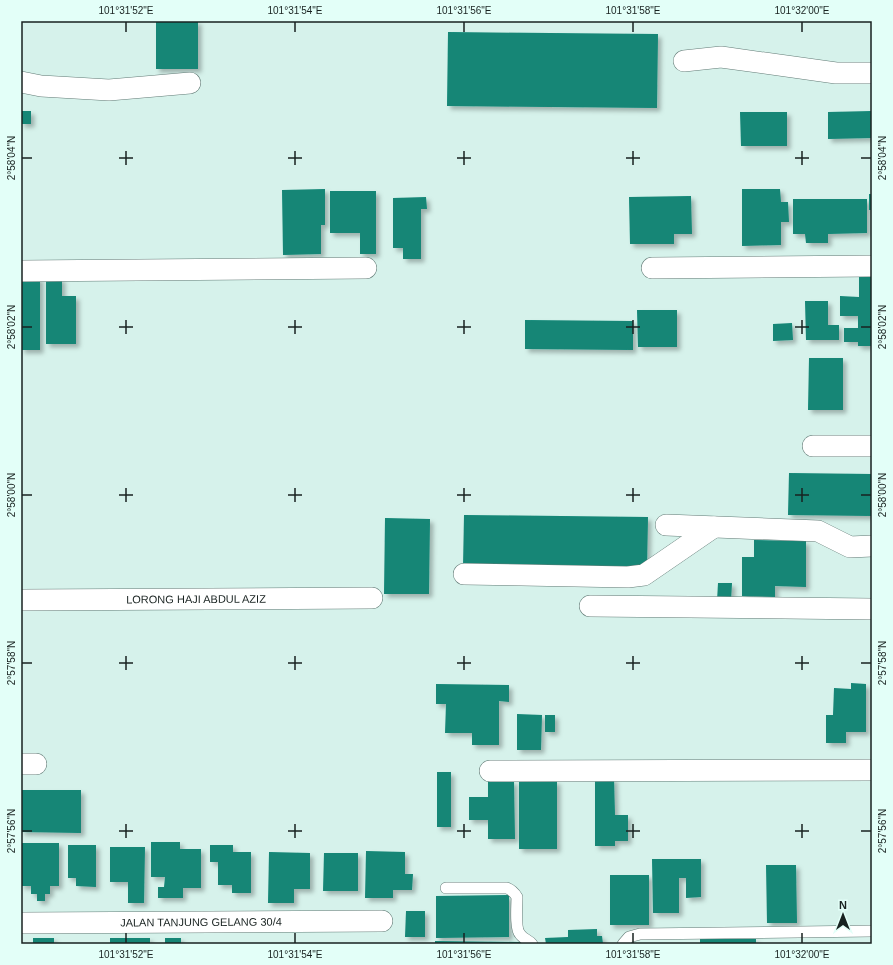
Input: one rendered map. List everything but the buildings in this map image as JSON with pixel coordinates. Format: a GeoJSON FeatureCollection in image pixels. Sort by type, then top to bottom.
{"type":"FeatureCollection","features":[{"type":"Feature","properties":{"kind":"street"},"geometry":{"type":"LineString","coordinates":[[684,61],[721,57],[836,73],[872,73]]}},
{"type":"Feature","properties":{"kind":"street"},"geometry":{"type":"LineString","coordinates":[[21,82],[41,86],[109,90],[190,83]]}},
{"type":"Feature","properties":{"kind":"street"},"geometry":{"type":"LineString","coordinates":[[652,268],[872,266]]}},
{"type":"Feature","properties":{"kind":"street"},"geometry":{"type":"LineString","coordinates":[[21,271],[366,268]]}},
{"type":"Feature","properties":{"kind":"street"},"geometry":{"type":"LineString","coordinates":[[814,446],[872,446]]}},
{"type":"Feature","properties":{"kind":"street"},"geometry":{"type":"LineString","coordinates":[[666,525],[818,531],[850,547],[872,546]]}},
{"type":"Feature","properties":{"kind":"street"},"geometry":{"type":"LineString","coordinates":[[464,574],[628,577],[644,575],[714,527]]}},
{"type":"Feature","properties":{"kind":"street","name":"LORONG HAJI ABDUL AZIZ"},"geometry":{"type":"LineString","coordinates":[[21,600],[372,598]]}},
{"type":"Feature","properties":{"kind":"street"},"geometry":{"type":"LineString","coordinates":[[590,606],[872,609]]}},
{"type":"Feature","properties":{"kind":"street"},"geometry":{"type":"LineString","coordinates":[[490,771],[872,770]]}},
{"type":"Feature","properties":{"kind":"street","name":"JALAN TANJUNG GELANG 30/4"},"geometry":{"type":"LineString","coordinates":[[21,923],[382,921]]}},
{"type":"Feature","properties":{"kind":"lane"},"geometry":{"type":"LineString","coordinates":[[446,888],[507,888],[512,890],[517,897],[517,930],[520,936],[532,944]]}},
{"type":"Feature","properties":{"kind":"lane"},"geometry":{"type":"LineString","coordinates":[[623,944],[629,937],[640,934],[872,931]]}},
{"type":"Feature","properties":{"kind":"lane"},"geometry":{"type":"LineString","coordinates":[[666,934],[676,939],[681,944]]}}]}
